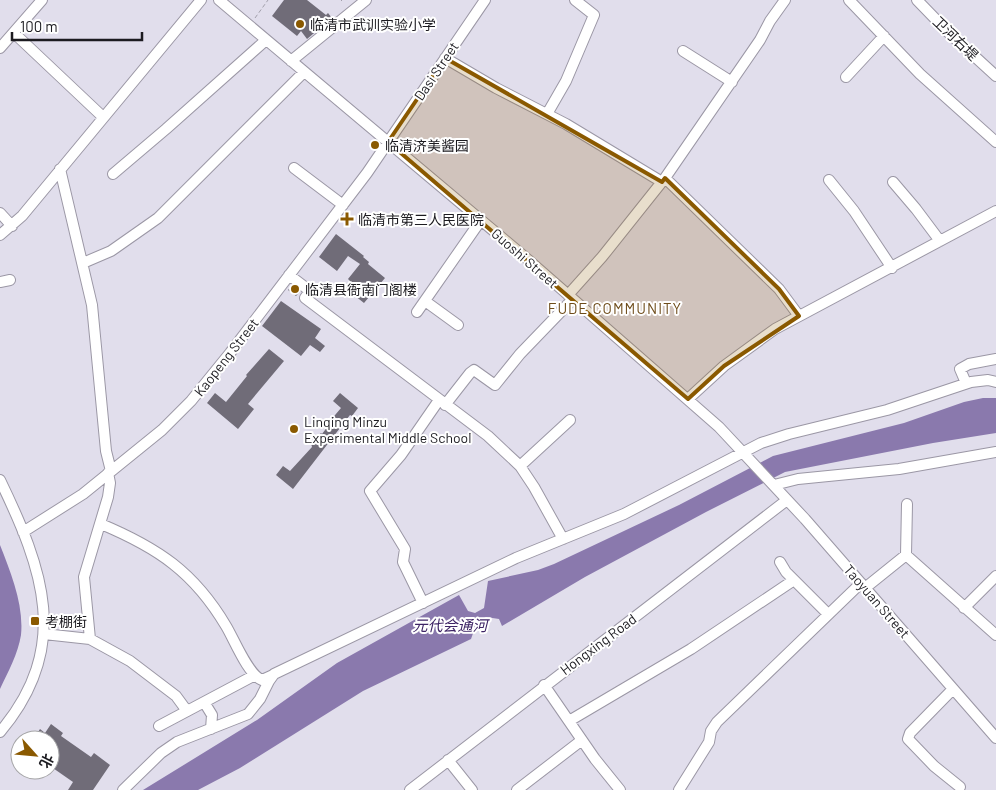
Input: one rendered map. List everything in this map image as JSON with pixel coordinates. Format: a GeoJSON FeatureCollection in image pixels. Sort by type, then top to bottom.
{"type":"FeatureCollection","features":[{"type":"Feature","properties":{"kind":"street"},"geometry":{"type":"LineString","coordinates":[[7,40],[42,0]]}},
{"type":"Feature","properties":{"kind":"street"},"geometry":{"type":"LineString","coordinates":[[0,235],[12,226],[200,0]]}},
{"type":"Feature","properties":{"kind":"street","name":"Guoshi Street"},"geometry":{"type":"LineString","coordinates":[[219,0],[571,297],[719,426],[755,466]]}},
{"type":"Feature","properties":{"kind":"street"},"geometry":{"type":"LineString","coordinates":[[291,61],[366,0]]}},
{"type":"Feature","properties":{"kind":"street","name":"Dasi Street"},"geometry":{"type":"LineString","coordinates":[[388,142],[485,0]]}},
{"type":"Feature","properties":{"kind":"street"},"geometry":{"type":"LineString","coordinates":[[547,114],[566,80],[594,15],[575,0]]}},
{"type":"Feature","properties":{"kind":"street"},"geometry":{"type":"LineString","coordinates":[[423,603],[403,562],[405,549],[370,491],[442,402],[470,373],[474,370],[495,385],[571,297],[664,180],[732,82],[785,0]]}},
{"type":"Feature","properties":{"kind":"street"},"geometry":{"type":"LineString","coordinates":[[850,0],[920,74],[996,142]]}},
{"type":"Feature","properties":{"kind":"street","name":"卫河右堤"},"geometry":{"type":"LineString","coordinates":[[917,0],[948,32],[996,76]]}},
{"type":"Feature","properties":{"kind":"street"},"geometry":{"type":"LineString","coordinates":[[0,31],[7,40],[103,117]]}},
{"type":"Feature","properties":{"kind":"street"},"geometry":{"type":"LineString","coordinates":[[846,77],[884,36]]}},
{"type":"Feature","properties":{"kind":"street"},"geometry":{"type":"LineString","coordinates":[[113,174],[266,40]]}},
{"type":"Feature","properties":{"kind":"street"},"geometry":{"type":"LineString","coordinates":[[683,50],[732,82]]}},
{"type":"Feature","properties":{"kind":"street"},"geometry":{"type":"LineString","coordinates":[[445,58],[664,180],[779,289],[799,316]]}},
{"type":"Feature","properties":{"kind":"street"},"geometry":{"type":"LineString","coordinates":[[83,263],[111,252],[158,218],[304,72]]}},
{"type":"Feature","properties":{"kind":"street","name":"Kaopeng Street"},"geometry":{"type":"LineString","coordinates":[[23,532],[83,494],[162,430],[191,401],[343,205],[388,142]]}},
{"type":"Feature","properties":{"kind":"street"},"geometry":{"type":"LineString","coordinates":[[294,168],[343,205]]}},
{"type":"Feature","properties":{"kind":"street"},"geometry":{"type":"LineString","coordinates":[[60,169],[92,305],[100,404],[110,472],[108,497],[84,577],[90,639]]}},
{"type":"Feature","properties":{"kind":"street"},"geometry":{"type":"LineString","coordinates":[[829,180],[854,211],[892,268]]}},
{"type":"Feature","properties":{"kind":"street"},"geometry":{"type":"LineString","coordinates":[[893,182],[940,241]]}},
{"type":"Feature","properties":{"kind":"street"},"geometry":{"type":"LineString","coordinates":[[688,399],[724,366],[775,329],[892,268],[996,210]]}},
{"type":"Feature","properties":{"kind":"street"},"geometry":{"type":"LineString","coordinates":[[0,213],[12,226]]}},
{"type":"Feature","properties":{"kind":"street"},"geometry":{"type":"LineString","coordinates":[[417,312],[481,220]]}},
{"type":"Feature","properties":{"kind":"street"},"geometry":{"type":"LineString","coordinates":[[289,275],[310,291],[305,298],[488,436],[520,466],[563,539]]}},
{"type":"Feature","properties":{"kind":"street"},"geometry":{"type":"LineString","coordinates":[[425,301],[458,324]]}},
{"type":"Feature","properties":{"kind":"street"},"geometry":{"type":"LineString","coordinates":[[966,383],[960,369],[970,364],[996,358]]}},
{"type":"Feature","properties":{"kind":"street"},"geometry":{"type":"LineString","coordinates":[[101,524],[135,538],[160,553],[192,580],[226,625],[254,675],[262,680],[516,558],[624,514],[762,443],[789,434],[888,410],[966,383],[988,380],[996,382]]}},
{"type":"Feature","properties":{"kind":"street"},"geometry":{"type":"LineString","coordinates":[[520,466],[570,420]]}},
{"type":"Feature","properties":{"kind":"street"},"geometry":{"type":"LineString","coordinates":[[774,485],[798,479],[899,469],[996,452]]}},
{"type":"Feature","properties":{"kind":"street","name":"Taoyuan Street"},"geometry":{"type":"LineString","coordinates":[[755,466],[863,585],[996,738]]}},
{"type":"Feature","properties":{"kind":"street"},"geometry":{"type":"LineString","coordinates":[[0,480],[23,532],[37,572],[45,621],[39,660],[26,693],[14,714],[0,732]]}},
{"type":"Feature","properties":{"kind":"street","name":"Hongxing Road"},"geometry":{"type":"LineString","coordinates":[[410,790],[544,685],[787,500]]}},
{"type":"Feature","properties":{"kind":"street"},"geometry":{"type":"LineString","coordinates":[[907,504],[906,555],[996,635]]}},
{"type":"Feature","properties":{"kind":"street"},"geometry":{"type":"LineString","coordinates":[[679,790],[709,742],[711,731],[717,722],[828,614],[863,585],[906,555]]}},
{"type":"Feature","properties":{"kind":"street"},"geometry":{"type":"LineString","coordinates":[[780,562],[786,572],[828,614]]}},
{"type":"Feature","properties":{"kind":"street"},"geometry":{"type":"LineString","coordinates":[[964,608],[996,576]]}},
{"type":"Feature","properties":{"kind":"street"},"geometry":{"type":"LineString","coordinates":[[569,721],[691,649],[794,580]]}},
{"type":"Feature","properties":{"kind":"street"},"geometry":{"type":"LineString","coordinates":[[44,634],[90,639],[130,660],[176,696],[187,712]]}},
{"type":"Feature","properties":{"kind":"street"},"geometry":{"type":"LineString","coordinates":[[123,790],[161,754],[178,742],[248,714],[260,699],[274,674]]}},
{"type":"Feature","properties":{"kind":"street"},"geometry":{"type":"LineString","coordinates":[[159,726],[254,675]]}},
{"type":"Feature","properties":{"kind":"street"},"geometry":{"type":"LineString","coordinates":[[544,685],[595,759],[620,790]]}},
{"type":"Feature","properties":{"kind":"street"},"geometry":{"type":"LineString","coordinates":[[953,689],[910,733],[908,739],[934,766],[960,787]]}},
{"type":"Feature","properties":{"kind":"street"},"geometry":{"type":"LineString","coordinates":[[204,702],[212,715],[211,729]]}},
{"type":"Feature","properties":{"kind":"street"},"geometry":{"type":"LineString","coordinates":[[517,790],[582,740]]}},
{"type":"Feature","properties":{"kind":"street"},"geometry":{"type":"LineString","coordinates":[[448,760],[472,790]]}},
{"type":"Feature","properties":{"kind":"path"},"geometry":{"type":"LineString","coordinates":[[249,26],[268,0]]}},
{"type":"Feature","properties":{"kind":"highlighted area"},"geometry":{"type":"Polygon","coordinates":[[[445,58],[662,182],[665,178],[779,289],[799,316],[724,366],[688,399],[388,142],[445,58]]]}},
{"type":"Feature","properties":{"kind":"water","name":"元代会通河"},"geometry":{"type":"Polygon","coordinates":[[[983,398],[996,398],[996,433],[933,443],[785,472],[585,577],[502,626],[499,619],[486,617],[477,622],[471,639],[363,691],[240,768],[198,790],[143,790],[257,720],[337,663],[459,595],[468,611],[475,613],[484,608],[488,581],[538,570],[554,564],[679,505],[773,456],[904,423],[964,402],[983,398]]]}},
{"type":"Feature","properties":{"kind":"water"},"geometry":{"type":"Polygon","coordinates":[[[0,545],[19,601],[21,635],[18,649],[0,689],[0,545]]]}},
{"type":"Feature","properties":{"kind":"building"},"geometry":{"type":"Polygon","coordinates":[[[284,0],[307,0],[326,15],[328,13],[332,18],[307,39],[301,31],[297,36],[272,16],[284,0]]]}},
{"type":"Feature","properties":{"kind":"building"},"geometry":{"type":"Polygon","coordinates":[[[336,234],[364,256],[369,262],[368,264],[385,278],[364,303],[345,288],[350,281],[348,279],[360,264],[348,256],[337,271],[319,257],[336,234]]]}},
{"type":"Feature","properties":{"kind":"building"},"geometry":{"type":"Polygon","coordinates":[[[292,286],[300,292],[296,296],[288,290],[292,286]]]}},
{"type":"Feature","properties":{"kind":"building"},"geometry":{"type":"Polygon","coordinates":[[[281,301],[321,329],[315,338],[325,346],[320,352],[310,345],[301,356],[262,326],[281,301]]]}},
{"type":"Feature","properties":{"kind":"building"},"geometry":{"type":"Polygon","coordinates":[[[269,349],[284,361],[248,404],[254,409],[238,429],[207,403],[215,393],[226,402],[269,349]]]}},
{"type":"Feature","properties":{"kind":"building"},"geometry":{"type":"Polygon","coordinates":[[[340,393],[358,408],[352,416],[350,415],[293,489],[276,475],[283,466],[290,471],[312,447],[311,443],[318,434],[322,434],[341,408],[333,401],[340,393]]]}},
{"type":"Feature","properties":{"kind":"building"},"geometry":{"type":"Polygon","coordinates":[[[51,724],[59,730],[47,730],[51,724]]]}},
{"type":"Feature","properties":{"kind":"building"},"geometry":{"type":"Polygon","coordinates":[[[60,731],[63,733],[61,736],[91,757],[94,753],[110,765],[93,790],[68,790],[73,782],[60,773],[60,731]]]}},
{"type":"Feature","properties":{"kind":"place","name":"临清市武训实验小学"},"geometry":{"type":"Point","coordinates":[300,24]}},
{"type":"Feature","properties":{"kind":"place","name":"临清济美酱园"},"geometry":{"type":"Point","coordinates":[375,145]}},
{"type":"Feature","properties":{"kind":"place","name":"临清市第三人民医院"},"geometry":{"type":"Point","coordinates":[347,219]}},
{"type":"Feature","properties":{"kind":"place","name":"临清县衙南门阁楼"},"geometry":{"type":"Point","coordinates":[295,289]}},
{"type":"Feature","properties":{"kind":"place","name":"Linqing Minzu Experimental Middle School"},"geometry":{"type":"Point","coordinates":[294,429]}},
{"type":"Feature","properties":{"kind":"place","name":"考棚街"},"geometry":{"type":"Point","coordinates":[35,621]}},
{"type":"Feature","properties":{"kind":"district","name":"FUDE COMMUNITY"},"geometry":{"type":"Point","coordinates":[615,308]}}]}
